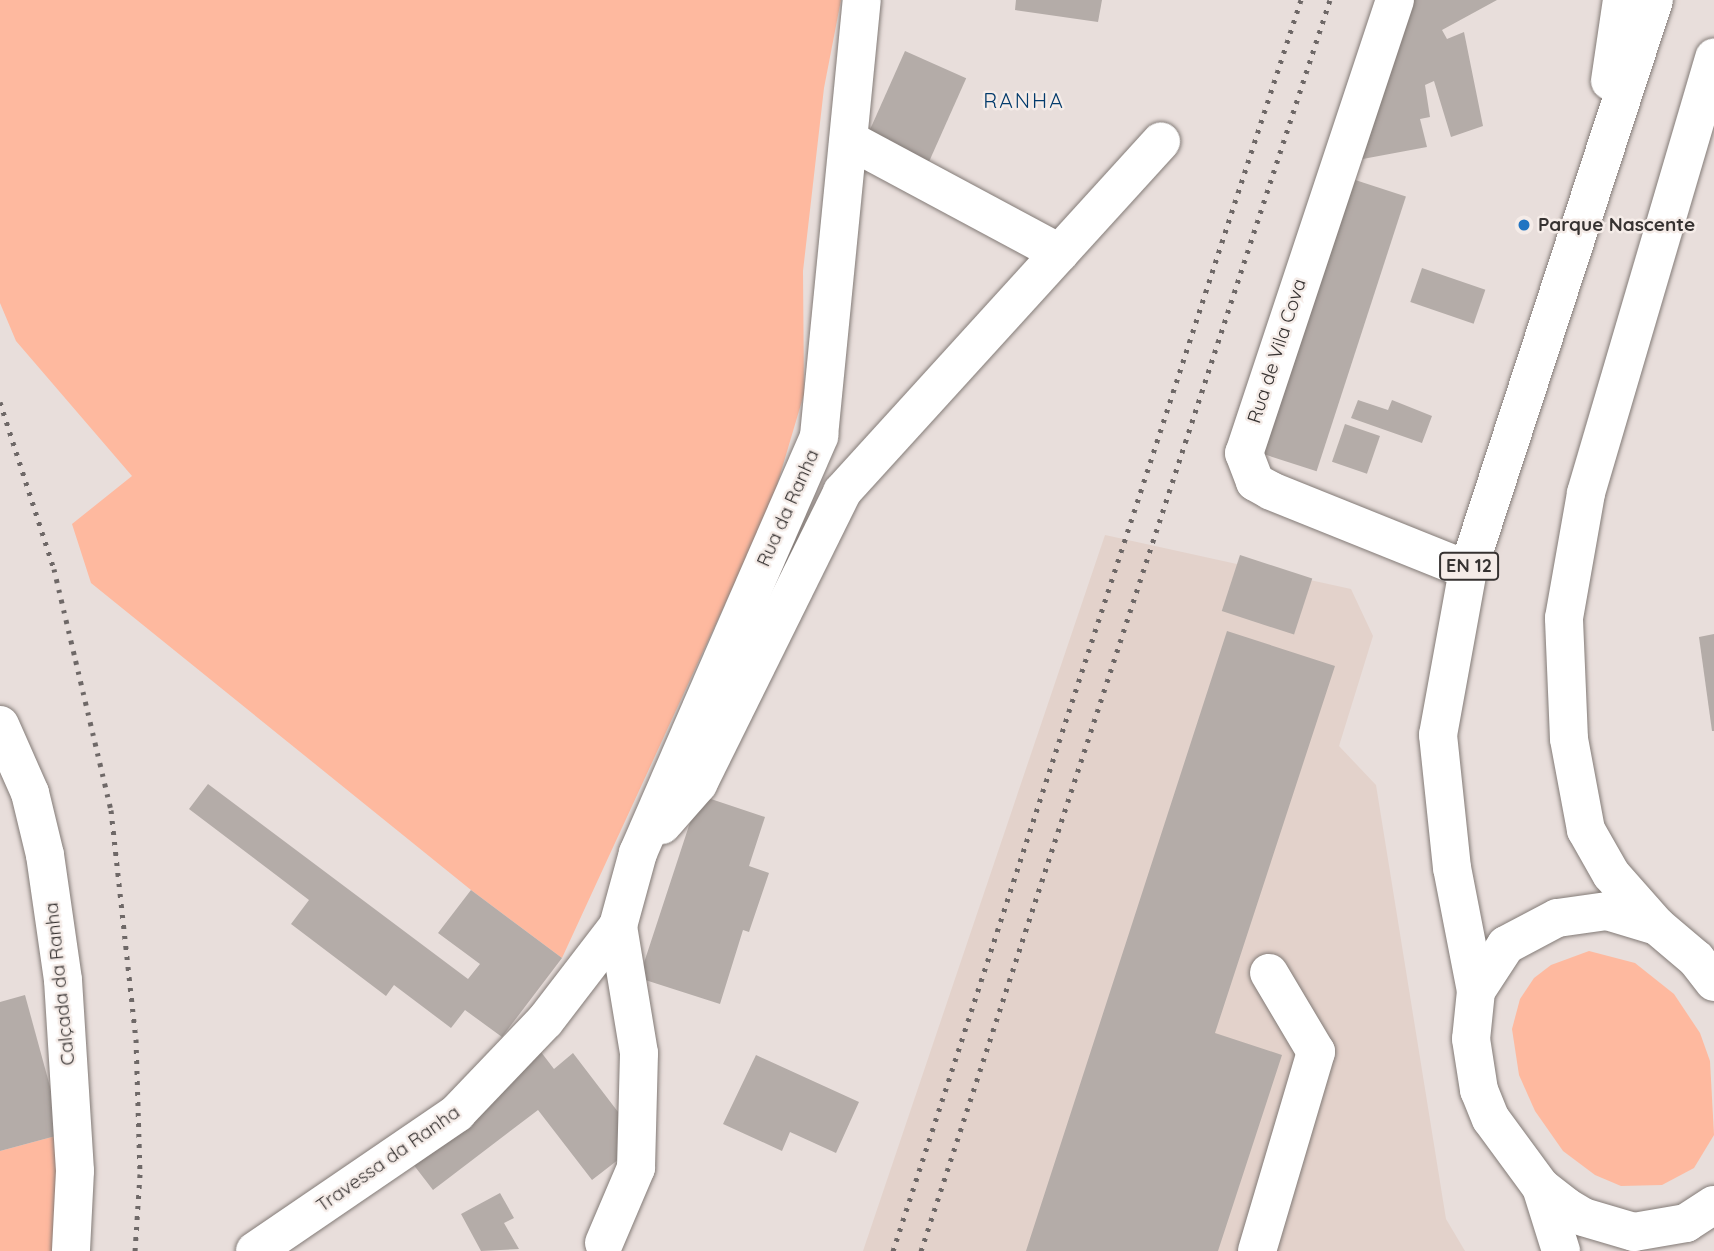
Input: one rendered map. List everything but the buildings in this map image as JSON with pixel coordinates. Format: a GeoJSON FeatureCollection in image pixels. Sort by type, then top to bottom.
{"type":"FeatureCollection","features":[{"type":"Feature","properties":{"kind":"street","name":"Rua da Ranha"},"geometry":{"type":"LineString","coordinates":[[602,1248],[636,1168],[639,1054],[618,926],[638,853],[820,436],[862,0]]}},
{"type":"Feature","properties":{"kind":"street","name":"Rua de Vila Cova"},"geometry":{"type":"LineString","coordinates":[[1395,0],[1244,453],[1255,482],[1271,491],[1468,570]]}},
{"type":"Feature","properties":{"kind":"street"},"geometry":{"type":"LineString","coordinates":[[1600,156],[1622,0]]}},
{"type":"Feature","properties":{"kind":"street","name":"EN 12"},"geometry":{"type":"LineString","coordinates":[[1654,0],[1600,156],[1468,570],[1438,735],[1452,868],[1476,991],[1471,1039],[1479,1090],[1507,1146],[1541,1187],[1583,1217],[1629,1242],[1705,1221]]}},
{"type":"Feature","properties":{"kind":"street","name":"EN 12"},"geometry":{"type":"LineString","coordinates":[[1708,966],[1657,926],[1611,874],[1587,830],[1569,739],[1564,618],[1586,493],[1713,65]]}},
{"type":"Feature","properties":{"kind":"street"},"geometry":{"type":"LineString","coordinates":[[849,140],[1060,253]]}},
{"type":"Feature","properties":{"kind":"street","name":"Rua da Ranha"},"geometry":{"type":"LineString","coordinates":[[638,853],[698,783],[842,492],[1161,142]]}},
{"type":"Feature","properties":{"kind":"street","name":"Calçada da Ranha"},"geometry":{"type":"LineString","coordinates":[[0,725],[30,793],[45,855],[63,980],[75,1171],[71,1251]]}},
{"type":"Feature","properties":{"kind":"street","name":"EN 12"},"geometry":{"type":"LineString","coordinates":[[1476,991],[1506,945],[1556,918],[1607,911],[1657,926]]}},
{"type":"Feature","properties":{"kind":"street","name":"Travessa da Ranha"},"geometry":{"type":"LineString","coordinates":[[255,1251],[457,1113],[545,1021],[618,926]]}},
{"type":"Feature","properties":{"kind":"street"},"geometry":{"type":"LineString","coordinates":[[1257,1251],[1316,1052],[1269,973]]}},
{"type":"Feature","properties":{"kind":"street"},"geometry":{"type":"LineString","coordinates":[[1541,1187],[1561,1251]]}},
{"type":"Feature","properties":{"kind":"shaded area"},"geometry":{"type":"Polygon","coordinates":[[[0,0],[841,0],[824,88],[803,271],[804,394],[772,502],[562,958],[471,890],[91,583],[72,524],[132,476],[16,341],[0,303],[0,0]]]}},
{"type":"Feature","properties":{"kind":"shaded area"},"geometry":{"type":"Polygon","coordinates":[[[1105,535],[1351,589],[1373,636],[1339,746],[1376,785],[1446,1219],[1465,1251],[863,1251],[1105,535]]]}},
{"type":"Feature","properties":{"kind":"shaded area"},"geometry":{"type":"Polygon","coordinates":[[[1589,951],[1635,963],[1674,994],[1700,1033],[1710,1061],[1714,1135],[1694,1168],[1662,1185],[1621,1186],[1595,1175],[1563,1151],[1535,1111],[1519,1075],[1512,1029],[1520,999],[1534,978],[1551,965],[1589,951]]]}},
{"type":"Feature","properties":{"kind":"shaded area"},"geometry":{"type":"Polygon","coordinates":[[[63,1134],[58,1251],[0,1251],[0,1151],[63,1134]]]}},
{"type":"Feature","properties":{"kind":"railway"},"geometry":{"type":"LineString","coordinates":[[893,1251],[1301,0]]}},
{"type":"Feature","properties":{"kind":"railway"},"geometry":{"type":"LineString","coordinates":[[921,1251],[1330,0]]}},
{"type":"Feature","properties":{"kind":"railway"},"geometry":{"type":"LineString","coordinates":[[0,402],[54,569],[111,810],[136,1039],[140,1174],[135,1251]]}},
{"type":"Feature","properties":{"kind":"place","name":"Parque Nascente"},"geometry":{"type":"Point","coordinates":[1524,225]}},
{"type":"Feature","properties":{"kind":"district","name":"RANHA"},"geometry":{"type":"Point","coordinates":[1024,100]}}]}
